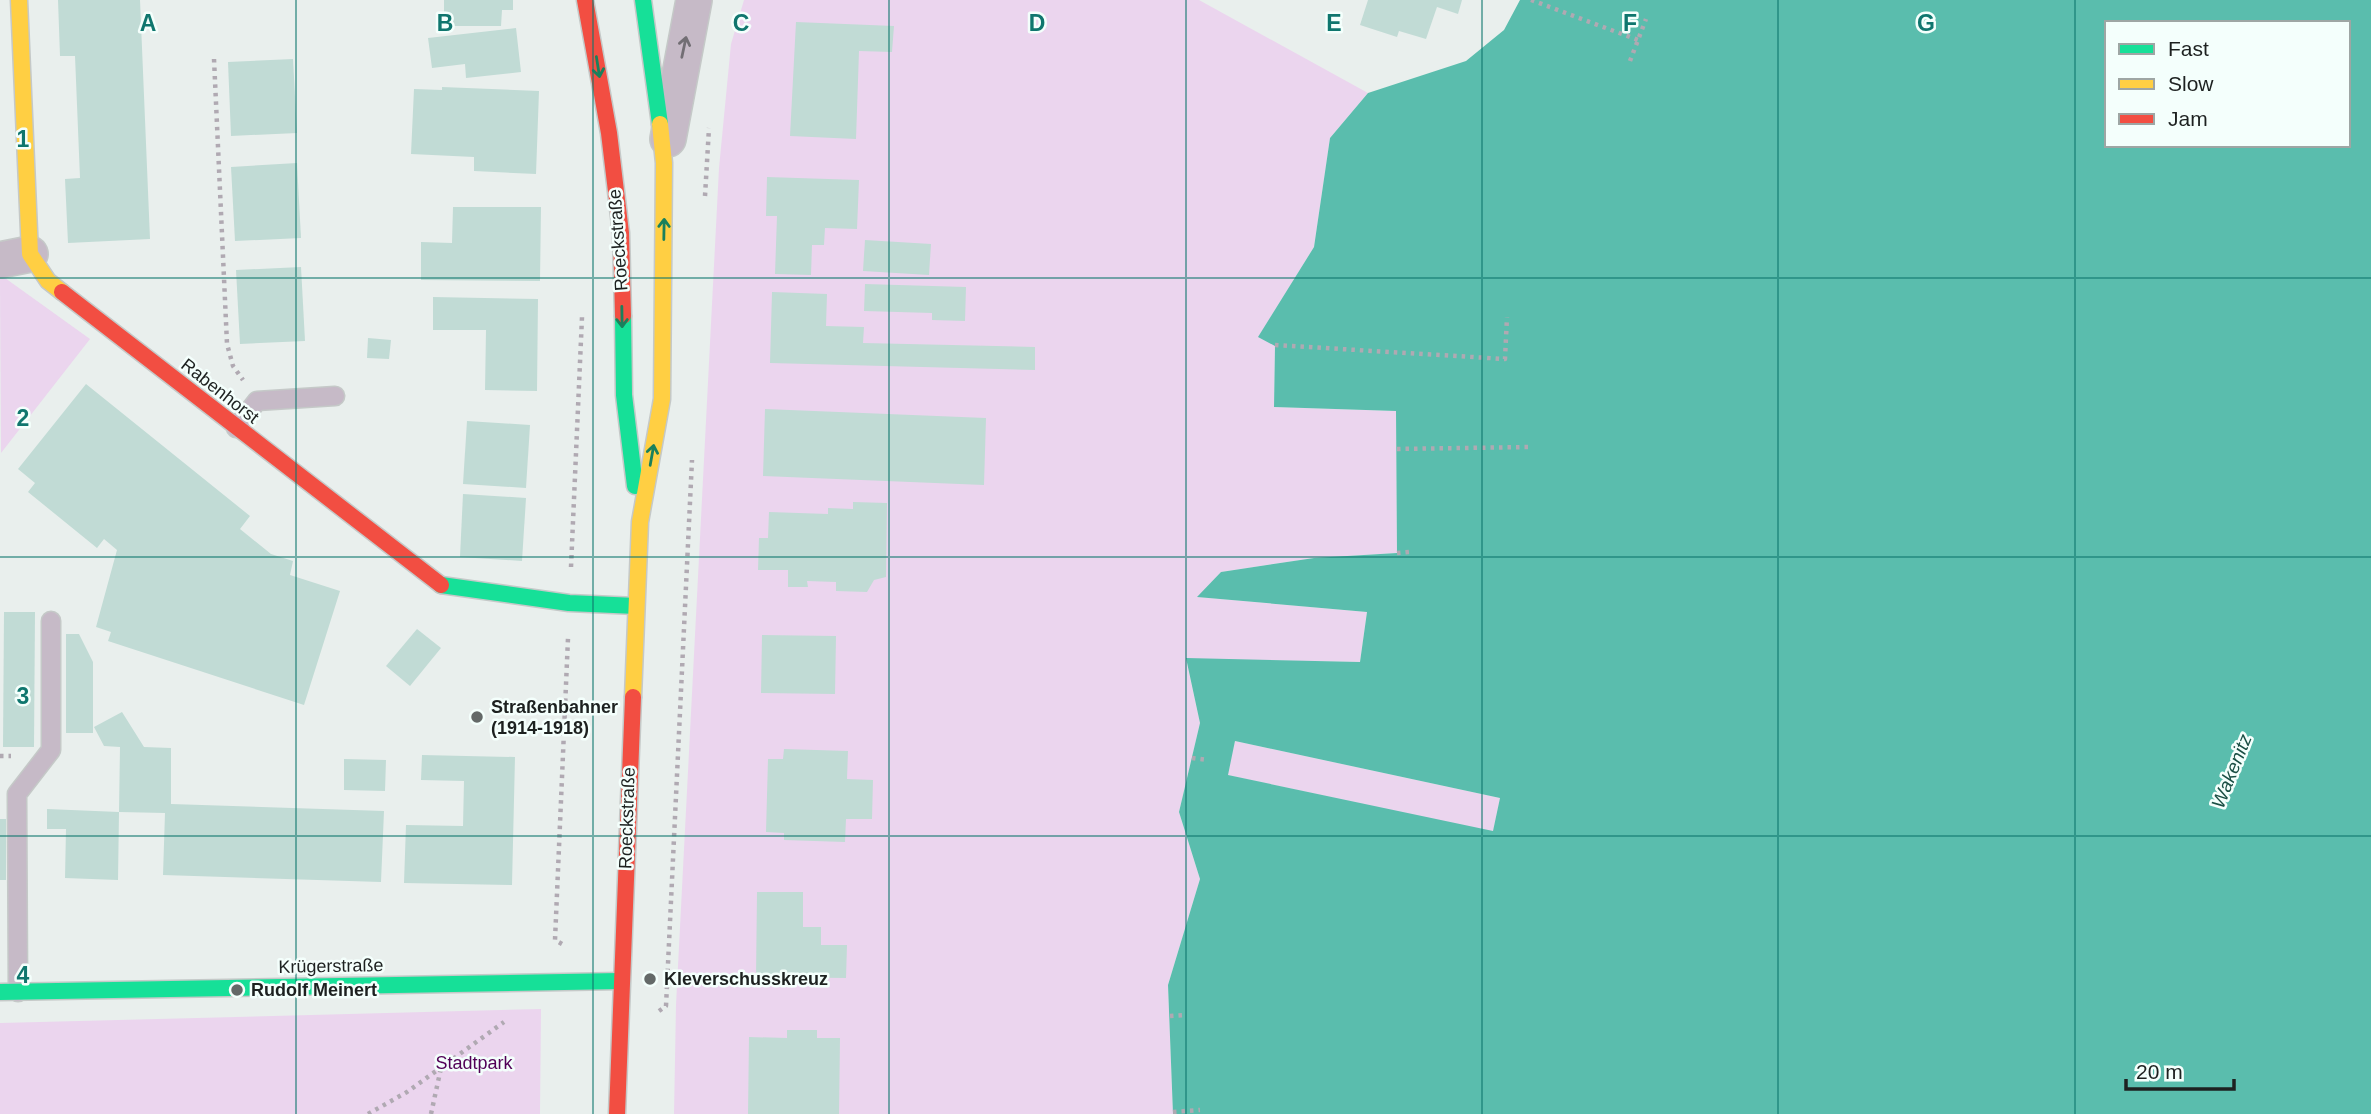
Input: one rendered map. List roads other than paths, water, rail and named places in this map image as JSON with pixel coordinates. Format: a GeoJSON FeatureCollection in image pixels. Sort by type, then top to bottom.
{"type":"FeatureCollection","features":[{"type":"Feature","properties":{"kind":"main road","name":"Rabenhorst"},"geometry":{"type":"LineString","coordinates":[[19,0],[15,257],[443,587],[569,603],[636,606]]}},
{"type":"Feature","properties":{"kind":"main road","name":"Roeckstraße"},"geometry":{"type":"LineString","coordinates":[[585,0],[609,133],[621,233],[624,395],[639,522]]}},
{"type":"Feature","properties":{"kind":"main road","name":"Roeckstraße"},"geometry":{"type":"LineString","coordinates":[[617,1114],[639,522],[662,399],[664,163],[650,37],[642,0]]}},
{"type":"Feature","properties":{"kind":"main road","name":"Krügerstraße"},"geometry":{"type":"LineString","coordinates":[[9,992],[620,981]]}},
{"type":"Feature","properties":{"kind":"street","name":"Roeckstraße"},"geometry":{"type":"LineString","coordinates":[[664,163],[694,0]]}},
{"type":"Feature","properties":{"kind":"lane"},"geometry":{"type":"LineString","coordinates":[[236,428],[257,401],[335,396]]}},
{"type":"Feature","properties":{"kind":"lane"},"geometry":{"type":"LineString","coordinates":[[9,992],[8,794],[51,750],[51,621]]}},
{"type":"Feature","properties":{"kind":"water","name":"Wakenitz"},"geometry":{"type":"Polygon","coordinates":[[[1520,0],[2371,0],[2371,1114],[1173,1114],[1168,985],[1200,879],[1179,812],[1200,723],[1186,658],[1360,662],[1367,612],[1197,597],[1221,572],[1314,558],[1397,553],[1396,411],[1274,407],[1275,346],[1258,337],[1314,247],[1330,138],[1368,93],[1466,61],[1504,30],[1520,0]],[[1235,741],[1228,775],[1493,831],[1500,798],[1235,741]]]}},
{"type":"Feature","properties":{"kind":"place","name":"Straßenbahner (1914-1918)"},"geometry":{"type":"Point","coordinates":[477,717]}},
{"type":"Feature","properties":{"kind":"place","name":"Kleverschusskreuz"},"geometry":{"type":"Point","coordinates":[650,979]}},
{"type":"Feature","properties":{"kind":"place","name":"Rudolf Meinert"},"geometry":{"type":"Point","coordinates":[237,990]}},
{"type":"Feature","properties":{"kind":"park label","name":"Stadtpark"},"geometry":{"type":"Point","coordinates":[474,1063]}}]}
